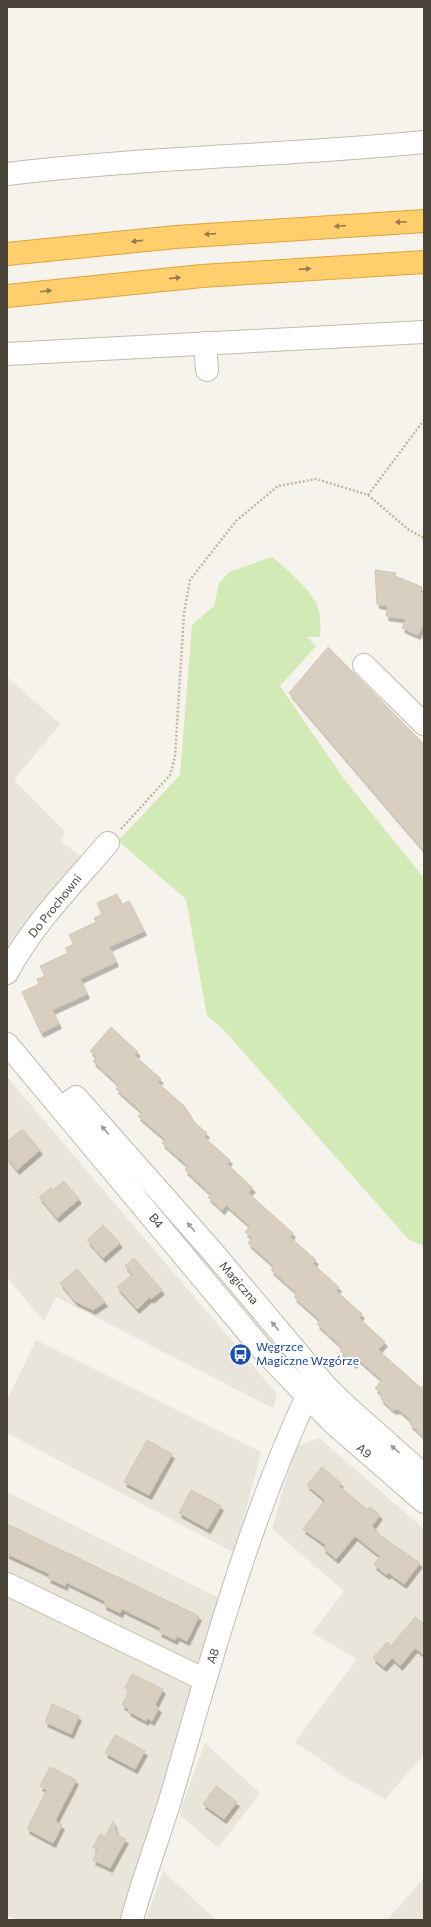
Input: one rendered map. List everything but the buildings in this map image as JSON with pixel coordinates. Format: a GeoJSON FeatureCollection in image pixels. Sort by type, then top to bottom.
{"type":"FeatureCollection","features":[{"type":"Feature","properties":{"kind":"highway"},"geometry":{"type":"LineString","coordinates":[[7,254],[176,237],[424,221]]}},
{"type":"Feature","properties":{"kind":"highway"},"geometry":{"type":"LineString","coordinates":[[7,296],[202,276],[424,262]]}},
{"type":"Feature","properties":{"kind":"street"},"geometry":{"type":"LineString","coordinates":[[7,174],[93,165],[359,149],[424,142]]}},
{"type":"Feature","properties":{"kind":"street"},"geometry":{"type":"LineString","coordinates":[[7,354],[424,332]]}},
{"type":"Feature","properties":{"kind":"street"},"geometry":{"type":"LineString","coordinates":[[205,343],[207,370]]}},
{"type":"Feature","properties":{"kind":"street"},"geometry":{"type":"LineString","coordinates":[[364,665],[424,724]]}},
{"type":"Feature","properties":{"kind":"street","name":"Do Prochowni"},"geometry":{"type":"LineString","coordinates":[[7,973],[16,955],[53,907],[108,843]]}},
{"type":"Feature","properties":{"kind":"street","name":"B4"},"geometry":{"type":"LineString","coordinates":[[7,1044],[260,1347],[307,1396]]}},
{"type":"Feature","properties":{"kind":"street","name":"Magiczna"},"geometry":{"type":"LineString","coordinates":[[61,1108],[76,1097],[217,1257],[324,1384],[344,1404],[424,1475]]}},
{"type":"Feature","properties":{"kind":"street","name":"A9"},"geometry":{"type":"LineString","coordinates":[[307,1396],[333,1423],[424,1502]]}},
{"type":"Feature","properties":{"kind":"street","name":"A8"},"geometry":{"type":"LineString","coordinates":[[132,1920],[205,1680],[256,1522],[280,1456],[307,1396]]}},
{"type":"Feature","properties":{"kind":"street"},"geometry":{"type":"LineString","coordinates":[[7,1584],[205,1680]]}},
{"type":"Feature","properties":{"kind":"path"},"geometry":{"type":"LineString","coordinates":[[368,495],[424,420]]}},
{"type":"Feature","properties":{"kind":"path"},"geometry":{"type":"LineString","coordinates":[[108,843],[170,775],[174,757],[184,613],[190,580],[236,521],[278,486],[316,479],[368,495],[409,530],[424,538]]}},
{"type":"Feature","properties":{"kind":"shaded area"},"geometry":{"type":"Polygon","coordinates":[[[7,677],[60,724],[14,780],[65,832],[60,841],[83,858],[7,954],[7,677]]]}},
{"type":"Feature","properties":{"kind":"shaded area"},"geometry":{"type":"Polygon","coordinates":[[[7,1077],[277,1394],[273,1408],[56,1297],[44,1321],[7,1278],[7,1077]]]}},
{"type":"Feature","properties":{"kind":"shaded area"},"geometry":{"type":"Polygon","coordinates":[[[36,1340],[261,1452],[235,1553],[7,1433],[7,1400],[36,1340]]]}},
{"type":"Feature","properties":{"kind":"shaded area"},"geometry":{"type":"Polygon","coordinates":[[[319,1438],[424,1529],[424,1754],[385,1799],[350,1780],[295,1742],[357,1659],[312,1633],[344,1591],[272,1529],[295,1447],[319,1438]]]}},
{"type":"Feature","properties":{"kind":"shaded area"},"geometry":{"type":"Polygon","coordinates":[[[7,1492],[218,1598],[123,1920],[18,1920],[7,1915],[7,1492]]]}},
{"type":"Feature","properties":{"kind":"shaded area"},"geometry":{"type":"Polygon","coordinates":[[[205,1743],[260,1793],[218,1848],[179,1814],[205,1743]]]}},
{"type":"Feature","properties":{"kind":"shaded area"},"geometry":{"type":"Polygon","coordinates":[[[163,1871],[216,1920],[146,1920],[163,1871]]]}},
{"type":"Feature","properties":{"kind":"shaded area"},"geometry":{"type":"Polygon","coordinates":[[[424,1878],[424,1920],[387,1920],[424,1878]]]}},
{"type":"Feature","properties":{"kind":"green space"},"geometry":{"type":"Polygon","coordinates":[[[272,557],[303,585],[313,598],[319,611],[320,620],[320,637],[307,637],[316,646],[280,686],[344,779],[424,878],[424,1246],[408,1239],[222,1028],[207,1016],[186,899],[118,841],[180,775],[192,625],[214,606],[219,583],[229,572],[272,557]]]}},
{"type":"Feature","properties":{"kind":"place","name":"Węgrzce Magiczne Wzgórze"},"geometry":{"type":"Point","coordinates":[241,1354]}}]}
